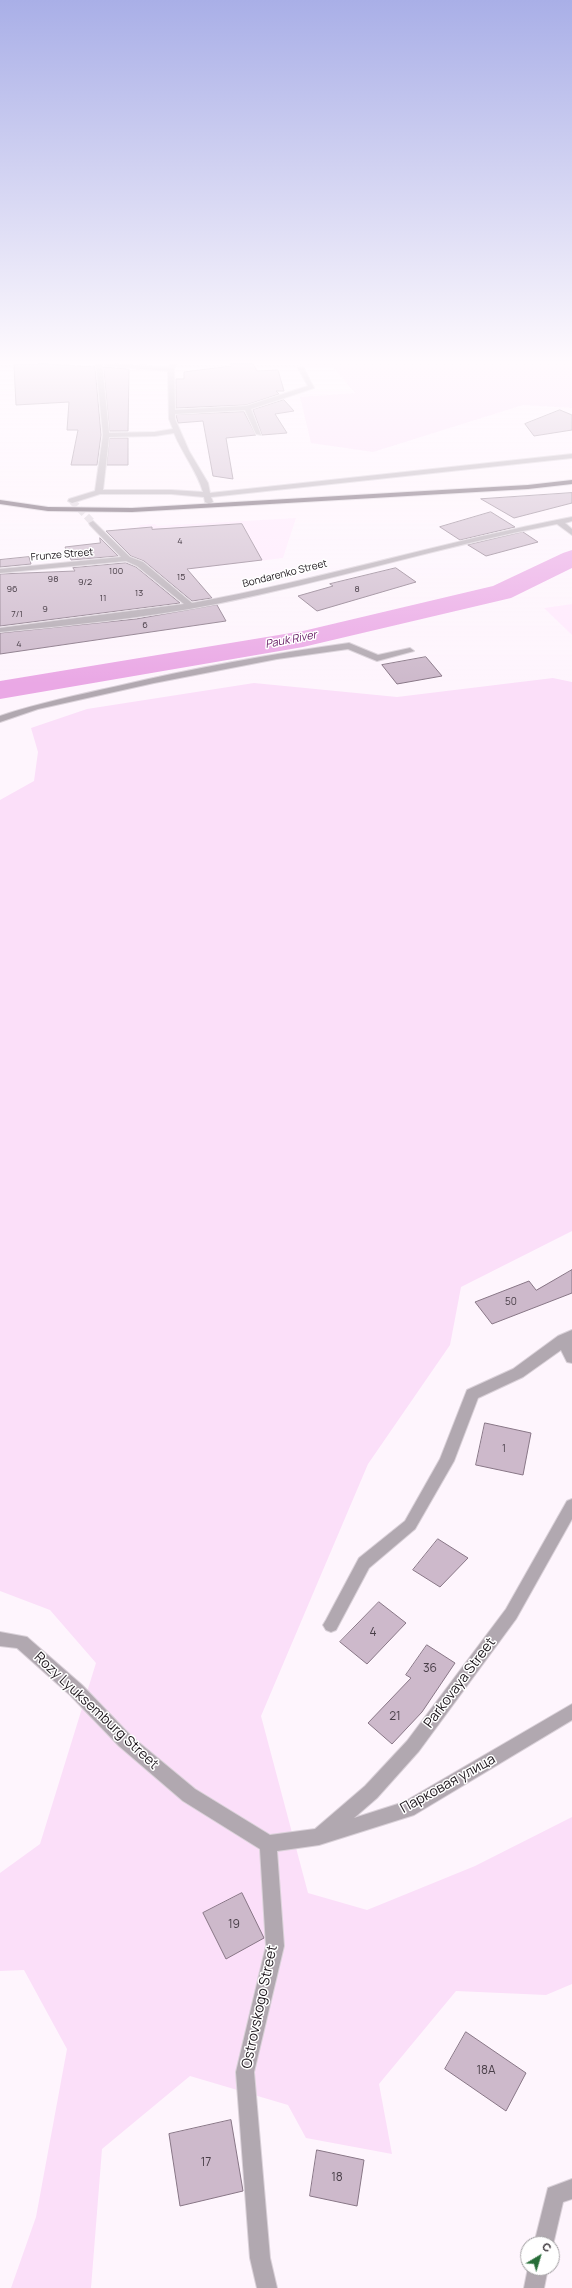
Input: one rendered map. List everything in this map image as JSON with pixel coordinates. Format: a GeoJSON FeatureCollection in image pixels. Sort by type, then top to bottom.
{"type":"FeatureCollection","features":[{"type":"Feature","properties":{"kind":"highway"},"geometry":{"type":"LineString","coordinates":[[0,502],[48,509],[82,510],[211,507],[572,482]]}},
{"type":"Feature","properties":{"kind":"street"},"geometry":{"type":"LineString","coordinates":[[99,492],[102,471]]}},
{"type":"Feature","properties":{"kind":"street"},"geometry":{"type":"LineString","coordinates":[[197,471],[204,483],[211,507]]}},
{"type":"Feature","properties":{"kind":"street"},"geometry":{"type":"LineString","coordinates":[[72,501],[99,492],[171,492],[207,495],[313,486],[373,477],[432,471]]}},
{"type":"Feature","properties":{"kind":"street","name":"Bondarenko Street"},"geometry":{"type":"LineString","coordinates":[[0,630],[190,606],[245,595],[558,521],[572,519]]}},
{"type":"Feature","properties":{"kind":"street"},"geometry":{"type":"LineString","coordinates":[[558,521],[572,533]]}},
{"type":"Feature","properties":{"kind":"street"},"geometry":{"type":"LineString","coordinates":[[93,523],[126,559],[140,564],[190,606]]}},
{"type":"Feature","properties":{"kind":"street","name":"Frunze Street"},"geometry":{"type":"LineString","coordinates":[[0,571],[126,559]]}},
{"type":"Feature","properties":{"kind":"street"},"geometry":{"type":"LineString","coordinates":[[0,719],[35,707],[65,700],[154,680],[277,656],[349,646],[377,658],[410,651]]}},
{"type":"Feature","properties":{"kind":"street"},"geometry":{"type":"LineString","coordinates":[[331,1625],[364,1563],[410,1524],[448,1461],[472,1394],[518,1372],[568,1337],[572,1358]]}},
{"type":"Feature","properties":{"kind":"street","name":"Parkovaya Street"},"geometry":{"type":"LineString","coordinates":[[319,1838],[371,1792],[413,1746],[511,1614],[572,1505]]}},
{"type":"Feature","properties":{"kind":"street","name":"Rozy Lyuksemburg Street"},"geometry":{"type":"LineString","coordinates":[[0,1639],[21,1642],[76,1690],[124,1741],[189,1795],[268,1844]]}},
{"type":"Feature","properties":{"kind":"street","name":"Парковая улица"},"geometry":{"type":"LineString","coordinates":[[268,1844],[319,1838],[408,1809],[572,1711]]}},
{"type":"Feature","properties":{"kind":"street","name":"Ostrovskogo Street"},"geometry":{"type":"LineString","coordinates":[[267,2288],[260,2258],[245,2072],[275,1946],[268,1844]]}},
{"type":"Feature","properties":{"kind":"street"},"geometry":{"type":"LineString","coordinates":[[546,2236],[555,2195],[572,2189]]}},
{"type":"Feature","properties":{"kind":"street"},"geometry":{"type":"LineString","coordinates":[[534,2288],[536,2276]]}},
{"type":"Feature","properties":{"kind":"shaded area"},"geometry":{"type":"Polygon","coordinates":[[[296,518],[283,558],[152,574],[118,529],[155,524],[157,526],[296,518]]]}},
{"type":"Feature","properties":{"kind":"shaded area"},"geometry":{"type":"Polygon","coordinates":[[[572,604],[572,635],[544,608],[572,604]]]}},
{"type":"Feature","properties":{"kind":"shaded area"},"geometry":{"type":"Polygon","coordinates":[[[553,678],[572,682],[572,1231],[461,1287],[450,1345],[368,1464],[261,1716],[308,1893],[367,1910],[475,1866],[572,1817],[572,1984],[546,1995],[456,1991],[379,2084],[392,2154],[306,2138],[288,2105],[190,2076],[102,2149],[91,2288],[11,2288],[36,2217],[67,2049],[24,1970],[0,1971],[0,1873],[40,1844],[96,1663],[50,1610],[0,1591],[0,800],[34,781],[38,752],[31,728],[87,709],[254,683],[397,697],[553,678]]]}},
{"type":"Feature","properties":{"kind":"building"},"geometry":{"type":"Polygon","coordinates":[[[212,471],[232,471],[233,479],[213,476],[212,471]]]}},
{"type":"Feature","properties":{"kind":"building"},"geometry":{"type":"Polygon","coordinates":[[[572,493],[572,503],[514,518],[481,499],[572,493]]]}},
{"type":"Feature","properties":{"kind":"building"},"geometry":{"type":"Polygon","coordinates":[[[491,512],[515,527],[460,540],[440,527],[491,512]]]}},
{"type":"Feature","properties":{"kind":"building"},"geometry":{"type":"Polygon","coordinates":[[[242,524],[262,560],[187,569],[212,598],[192,601],[144,561],[131,556],[106,531],[152,527],[152,529],[242,524]]]}},
{"type":"Feature","properties":{"kind":"building"},"geometry":{"type":"Polygon","coordinates":[[[523,532],[538,542],[486,556],[468,545],[523,532]]]}},
{"type":"Feature","properties":{"kind":"building"},"geometry":{"type":"Polygon","coordinates":[[[100,538],[118,556],[71,560],[65,547],[100,543],[100,538]]]}},
{"type":"Feature","properties":{"kind":"building"},"geometry":{"type":"Polygon","coordinates":[[[29,557],[31,564],[0,567],[0,560],[29,557]]]}},
{"type":"Feature","properties":{"kind":"building"},"geometry":{"type":"Polygon","coordinates":[[[126,563],[136,567],[180,603],[0,626],[0,574],[75,571],[73,568],[126,563]]]}},
{"type":"Feature","properties":{"kind":"building"},"geometry":{"type":"Polygon","coordinates":[[[396,568],[416,582],[317,611],[298,596],[333,586],[330,584],[396,568]]]}},
{"type":"Feature","properties":{"kind":"building"},"geometry":{"type":"Polygon","coordinates":[[[217,605],[226,621],[0,654],[0,633],[136,619],[217,605]]]}},
{"type":"Feature","properties":{"kind":"building"},"geometry":{"type":"Polygon","coordinates":[[[426,657],[442,676],[397,684],[382,665],[426,657]]]}},
{"type":"Feature","properties":{"kind":"building"},"geometry":{"type":"Polygon","coordinates":[[[572,1270],[572,1293],[492,1324],[475,1302],[529,1281],[536,1290],[572,1270]]]}},
{"type":"Feature","properties":{"kind":"building"},"geometry":{"type":"Polygon","coordinates":[[[485,1423],[531,1433],[523,1475],[476,1465],[485,1423]]]}},
{"type":"Feature","properties":{"kind":"building"},"geometry":{"type":"Polygon","coordinates":[[[438,1539],[468,1558],[440,1587],[413,1570],[438,1539]]]}},
{"type":"Feature","properties":{"kind":"building"},"geometry":{"type":"Polygon","coordinates":[[[379,1602],[406,1623],[367,1664],[340,1642],[379,1602]]]}},
{"type":"Feature","properties":{"kind":"building"},"geometry":{"type":"Polygon","coordinates":[[[427,1645],[455,1663],[422,1712],[392,1744],[368,1723],[411,1678],[406,1675],[427,1645]]]}},
{"type":"Feature","properties":{"kind":"building"},"geometry":{"type":"Polygon","coordinates":[[[242,1893],[264,1938],[226,1959],[203,1913],[242,1893]]]}},
{"type":"Feature","properties":{"kind":"building"},"geometry":{"type":"Polygon","coordinates":[[[466,2032],[526,2073],[506,2111],[445,2069],[466,2032]]]}},
{"type":"Feature","properties":{"kind":"building"},"geometry":{"type":"Polygon","coordinates":[[[231,2120],[243,2191],[180,2206],[169,2134],[231,2120]]]}},
{"type":"Feature","properties":{"kind":"building"},"geometry":{"type":"Polygon","coordinates":[[[317,2150],[364,2160],[357,2206],[310,2196],[317,2150]]]}},
{"type":"Feature","properties":{"kind":"waterway","name":"Pauk River"},"geometry":{"type":"LineString","coordinates":[[0,690],[303,639],[502,592],[572,558]]}},
{"type":"Feature","properties":{"kind":"tunnel"},"geometry":{"type":"LineString","coordinates":[[72,501],[93,523]]}}]}
